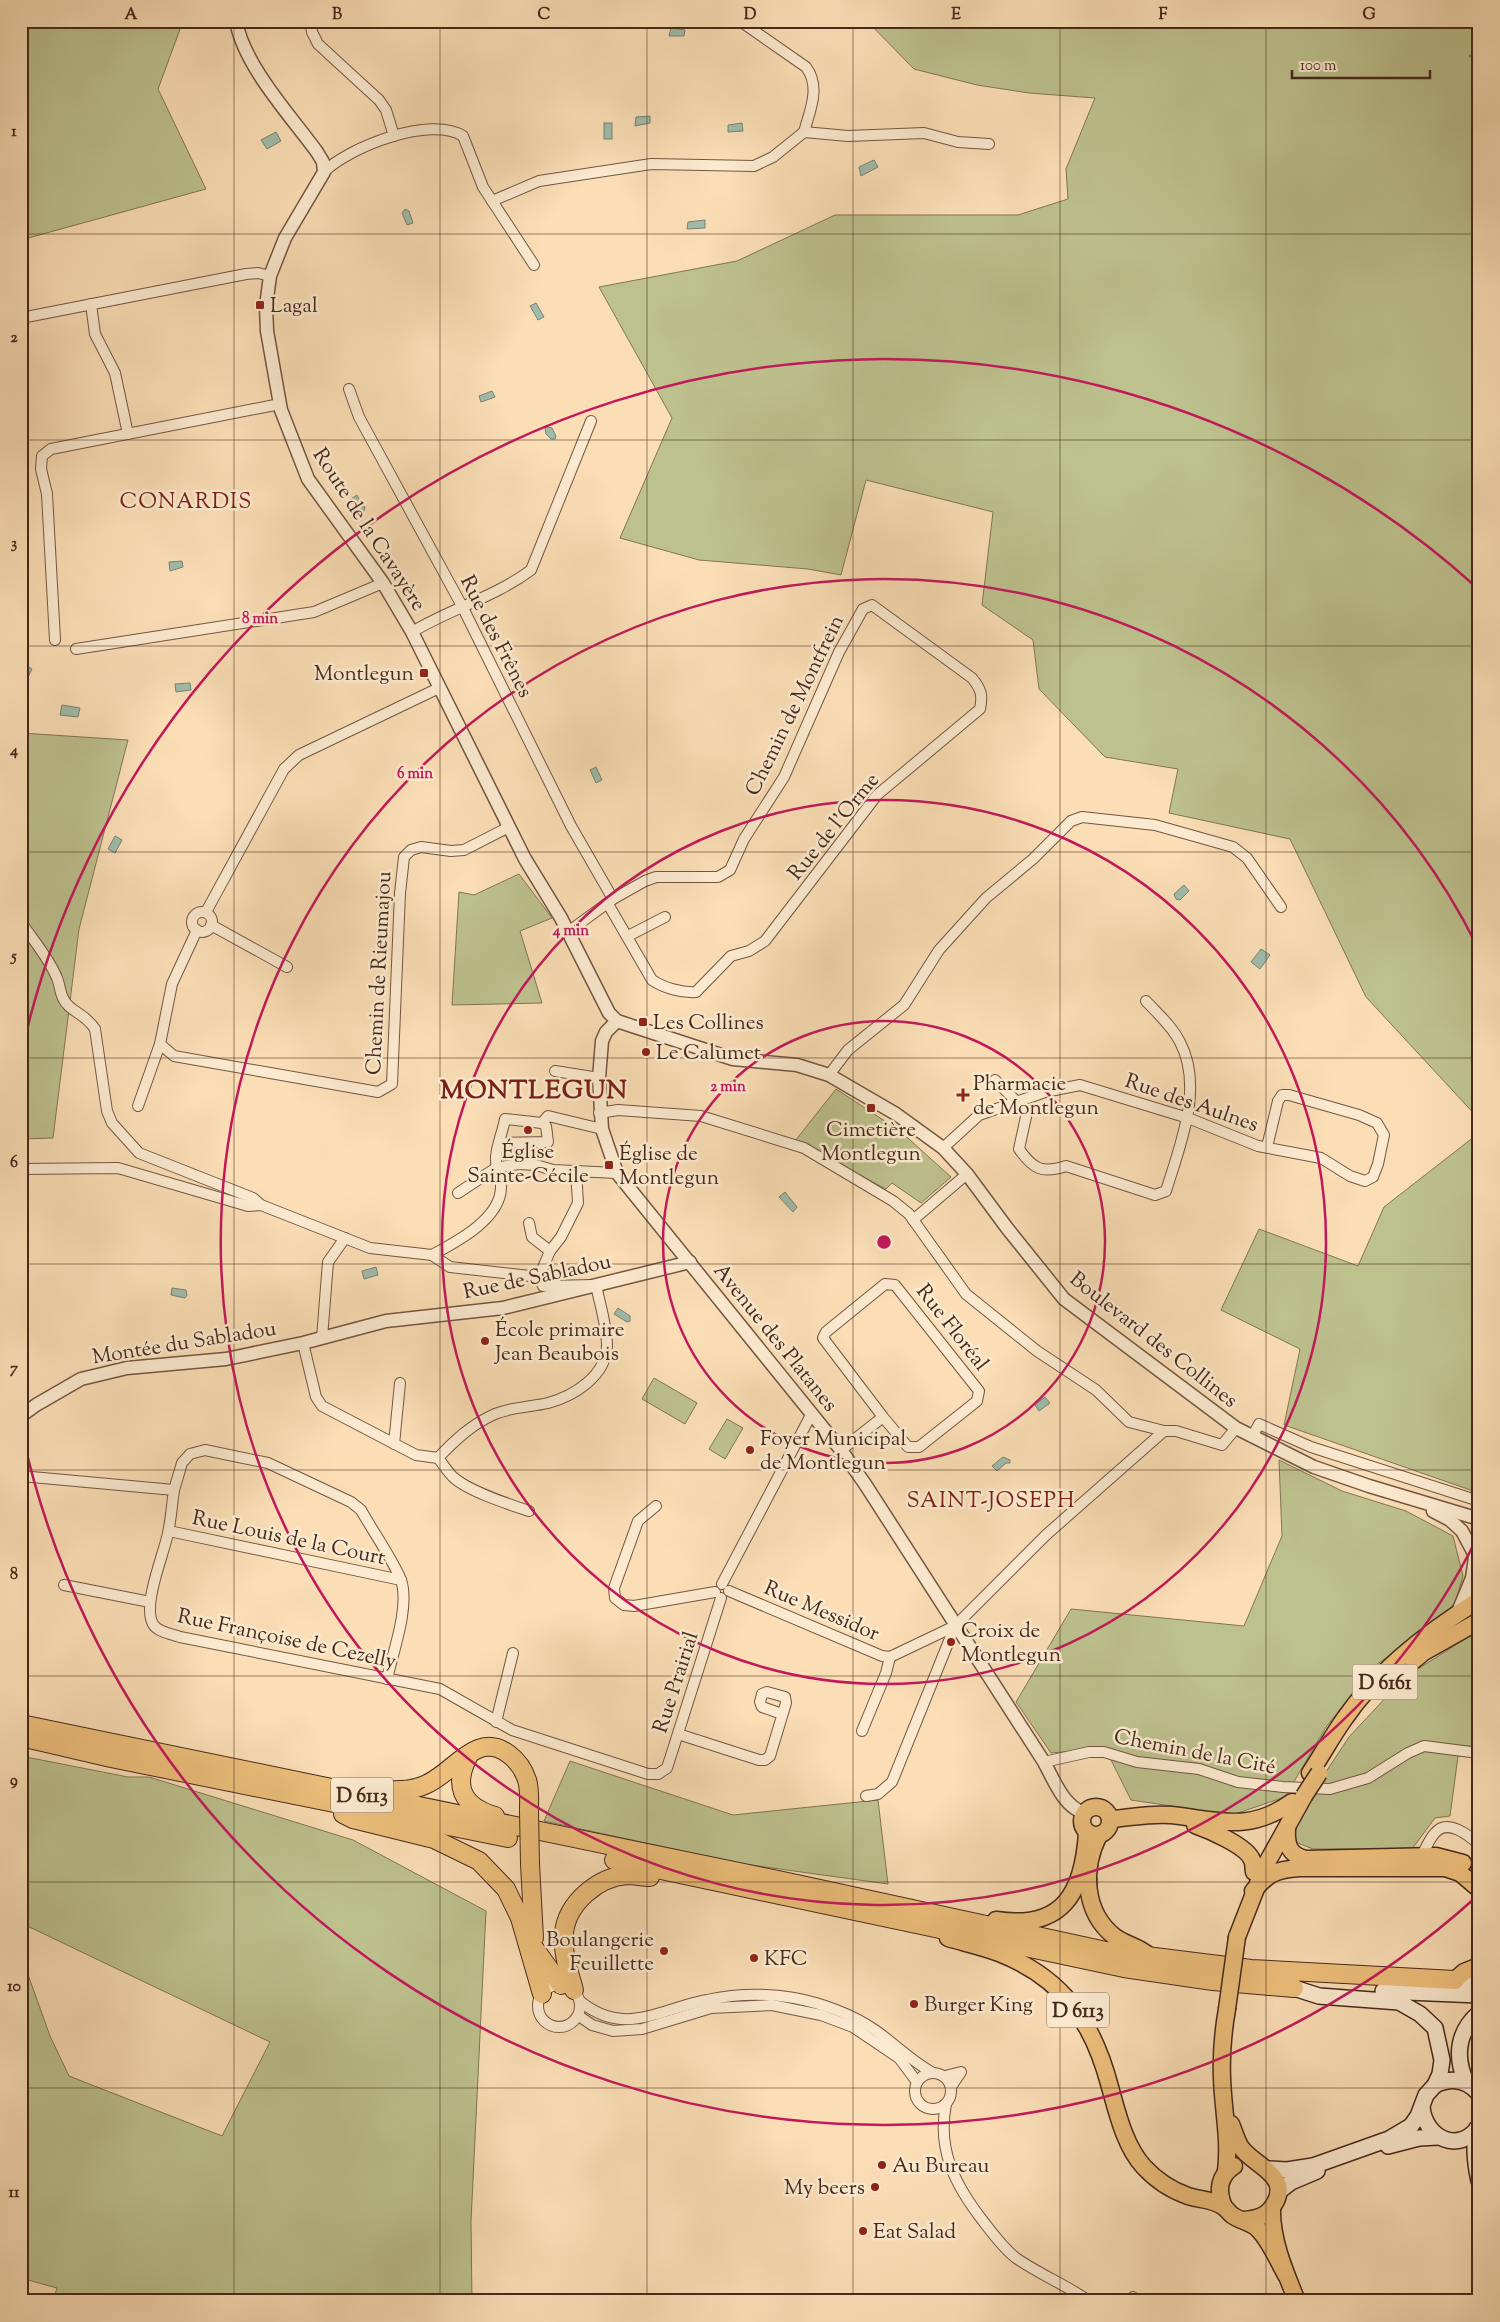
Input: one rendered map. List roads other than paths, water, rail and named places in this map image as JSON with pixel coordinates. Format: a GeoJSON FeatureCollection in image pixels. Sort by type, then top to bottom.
{"type":"FeatureCollection","features":[{"type":"Feature","properties":{"kind":"highway","name":"D 6113"},"geometry":{"type":"LineString","coordinates":[[21,1724],[796,1884],[1106,1951],[1251,1969],[1455,1980]]}},
{"type":"Feature","properties":{"kind":"highway","name":"D 6113"},"geometry":{"type":"LineString","coordinates":[[21,1737],[111,1758],[708,1880],[1124,1968],[1213,1980],[1294,1988]]}},
{"type":"Feature","properties":{"kind":"highway"},"geometry":{"type":"LineString","coordinates":[[121,1745],[215,1757],[363,1788],[392,1791],[427,1784],[479,1748],[497,1748],[511,1756],[521,1766],[528,1782],[536,1972]]}},
{"type":"Feature","properties":{"kind":"highway"},"geometry":{"type":"LineString","coordinates":[[469,1754],[460,1774],[460,1789],[470,1803],[485,1813],[602,1845]]}},
{"type":"Feature","properties":{"kind":"highway"},"geometry":{"type":"LineString","coordinates":[[304,1797],[353,1819],[434,1839],[480,1861],[506,1889],[510,1896],[520,1918],[542,1994]]}},
{"type":"Feature","properties":{"kind":"highway"},"geometry":{"type":"LineString","coordinates":[[572,1992],[566,1959],[564,1933],[571,1910],[584,1894],[601,1883],[626,1875],[690,1881],[708,1880]]}},
{"type":"Feature","properties":{"kind":"highway"},"geometry":{"type":"LineString","coordinates":[[536,1949],[572,1992]]}},
{"type":"Feature","properties":{"kind":"main road","name":"D 6161"},"geometry":{"type":"LineString","coordinates":[[1314,1773],[1345,1717],[1372,1685],[1406,1652],[1479,1600]]}},
{"type":"Feature","properties":{"kind":"main road","name":"D 6161"},"geometry":{"type":"LineString","coordinates":[[1254,1872],[1297,1798],[1314,1773],[1385,1682],[1424,1652],[1479,1620]]}},
{"type":"Feature","properties":{"kind":"main road","name":"D 6161"},"geometry":{"type":"LineString","coordinates":[[1254,1891],[1287,1828],[1297,1798]]}},
{"type":"Feature","properties":{"kind":"main road"},"geometry":{"type":"LineString","coordinates":[[1110,1819],[1146,1815],[1170,1815],[1222,1823],[1244,1821],[1276,1814],[1297,1798]]}},
{"type":"Feature","properties":{"kind":"main road"},"geometry":{"type":"LineString","coordinates":[[1096,1807],[1105,1811],[1110,1819],[1106,1831],[1093,1834],[1081,1822],[1084,1813],[1096,1807]]}},
{"type":"Feature","properties":{"kind":"main road"},"geometry":{"type":"LineString","coordinates":[[1170,1815],[1210,1830],[1245,1851],[1252,1859],[1254,1872],[1245,1896],[1237,1937],[1222,2042],[1222,2078],[1228,2153],[1226,2171],[1219,2187],[1219,2197],[1224,2207],[1232,2215],[1260,2232],[1286,2275],[1297,2301]]}},
{"type":"Feature","properties":{"kind":"main road"},"geometry":{"type":"LineString","coordinates":[[1287,1828],[1286,1843],[1297,1857],[1306,1859],[1459,1861],[1479,1874]]}},
{"type":"Feature","properties":{"kind":"main road","name":"D 6113"},"geometry":{"type":"LineString","coordinates":[[796,1884],[881,1896],[1010,1922],[1038,1920],[1058,1909],[1071,1895],[1080,1880],[1093,1834]]}},
{"type":"Feature","properties":{"kind":"main road","name":"D 6113"},"geometry":{"type":"LineString","coordinates":[[1093,1834],[1087,1880],[1095,1912],[1115,1938],[1127,1945],[1140,1948],[1150,1957]]}},
{"type":"Feature","properties":{"kind":"main road"},"geometry":{"type":"LineString","coordinates":[[1237,1937],[1254,1891],[1267,1875],[1280,1870],[1299,1868],[1370,1870],[1429,1861],[1460,1873],[1479,1889]]}},
{"type":"Feature","properties":{"kind":"main road","name":"D 6113"},"geometry":{"type":"LineString","coordinates":[[842,1908],[998,1953],[1033,1969],[1062,1992],[1078,2010],[1093,2037],[1106,2070],[1116,2110],[1131,2147],[1143,2166],[1163,2184],[1188,2196],[1211,2201],[1224,2207]]}},
{"type":"Feature","properties":{"kind":"main road"},"geometry":{"type":"LineString","coordinates":[[1455,1980],[1464,1972],[1479,1966]]}},
{"type":"Feature","properties":{"kind":"main road","name":"D 6113"},"geometry":{"type":"LineString","coordinates":[[1455,1980],[1479,1982]]}},
{"type":"Feature","properties":{"kind":"main road"},"geometry":{"type":"LineString","coordinates":[[1226,2171],[1240,2162],[1287,2170],[1313,2166],[1389,2139],[1411,2126],[1422,2107],[1426,2095],[1435,2085],[1440,2074],[1442,2060],[1440,2043],[1435,2028],[1420,2014],[1400,2002],[1319,1996],[1294,1988]]}},
{"type":"Feature","properties":{"kind":"main road","name":"D 6113"},"geometry":{"type":"LineString","coordinates":[[1294,1988],[1479,1995]]}},
{"type":"Feature","properties":{"kind":"main road"},"geometry":{"type":"LineString","coordinates":[[1479,2013],[1470,2020],[1462,2039],[1458,2057],[1466,2082],[1479,2094]]}},
{"type":"Feature","properties":{"kind":"main road"},"geometry":{"type":"LineString","coordinates":[[1435,2085],[1444,2081],[1466,2082]]}},
{"type":"Feature","properties":{"kind":"main road"},"geometry":{"type":"LineString","coordinates":[[1224,2105],[1240,2146],[1276,2180],[1272,2221],[1286,2275]]}},
{"type":"Feature","properties":{"kind":"main road"},"geometry":{"type":"LineString","coordinates":[[1422,2107],[1423,2119],[1429,2129],[1438,2137]]}},
{"type":"Feature","properties":{"kind":"main road"},"geometry":{"type":"LineString","coordinates":[[1243,2220],[1264,2216],[1291,2182],[1354,2157],[1419,2138],[1438,2137],[1453,2140],[1467,2137],[1478,2127]]}},
{"type":"Feature","properties":{"kind":"main road"},"geometry":{"type":"LineString","coordinates":[[1478,2127],[1474,2139],[1475,2163],[1479,2181]]}},
{"type":"Feature","properties":{"kind":"main road"},"geometry":{"type":"LineString","coordinates":[[1453,2140],[1466,2151],[1475,2163]]}},
{"type":"Feature","properties":{"kind":"street"},"geometry":{"type":"LineString","coordinates":[[236,21],[238,33],[250,63],[317,152],[323,162],[324,172]]}},
{"type":"Feature","properties":{"kind":"street"},"geometry":{"type":"LineString","coordinates":[[310,21],[312,32],[318,44],[379,100],[386,110],[394,136]]}},
{"type":"Feature","properties":{"kind":"street"},"geometry":{"type":"LineString","coordinates":[[492,201],[539,180],[651,164],[754,166],[773,156],[804,132],[812,100],[814,85],[812,75],[806,68],[740,21]]}},
{"type":"Feature","properties":{"kind":"street"},"geometry":{"type":"LineString","coordinates":[[324,172],[332,164],[380,139],[423,130],[456,132],[463,136],[483,187],[534,265]]}},
{"type":"Feature","properties":{"kind":"street"},"geometry":{"type":"LineString","coordinates":[[804,132],[848,136],[924,133],[958,142],[989,144]]}},
{"type":"Feature","properties":{"kind":"street","name":"Route de la Cavayère"},"geometry":{"type":"LineString","coordinates":[[324,172],[285,238],[270,276],[266,306],[267,331],[280,404],[294,448],[308,478],[383,583],[412,632],[529,867],[568,932],[609,1014],[618,1020]]}},
{"type":"Feature","properties":{"kind":"street"},"geometry":{"type":"LineString","coordinates":[[21,318],[246,274],[258,273],[270,276]]}},
{"type":"Feature","properties":{"kind":"street"},"geometry":{"type":"LineString","coordinates":[[91,304],[95,334],[115,373],[128,434]]}},
{"type":"Feature","properties":{"kind":"street","name":"Rue des Frênes"},"geometry":{"type":"LineString","coordinates":[[350,389],[359,417],[462,606],[571,826],[611,902]]}},
{"type":"Feature","properties":{"kind":"street"},"geometry":{"type":"LineString","coordinates":[[55,640],[47,494],[41,469],[42,456],[51,449],[280,404]]}},
{"type":"Feature","properties":{"kind":"street"},"geometry":{"type":"LineString","coordinates":[[412,632],[462,606],[514,583],[531,570],[591,421]]}},
{"type":"Feature","properties":{"kind":"street"},"geometry":{"type":"LineString","coordinates":[[76,649],[314,612],[383,583]]}},
{"type":"Feature","properties":{"kind":"street","name":"Rue de l'Orme"},"geometry":{"type":"LineString","coordinates":[[611,902],[652,980],[659,985],[687,993],[696,992],[731,956],[750,951],[765,941],[877,795],[980,709],[981,689],[972,678],[872,605],[864,609]]}},
{"type":"Feature","properties":{"kind":"street","name":"Chemin de Montfrein"},"geometry":{"type":"LineString","coordinates":[[568,932],[645,881],[656,877],[718,877],[730,870],[744,839],[784,777],[839,652],[864,609]]}},
{"type":"Feature","properties":{"kind":"street"},"geometry":{"type":"LineString","coordinates":[[206,912],[284,769],[299,755],[439,688]]}},
{"type":"Feature","properties":{"kind":"street"},"geometry":{"type":"LineString","coordinates":[[829,1075],[848,1050],[904,1005],[940,950],[986,898],[1031,860],[1071,821],[1082,817],[1156,825],[1233,847],[1248,858],[1281,907]]}},
{"type":"Feature","properties":{"kind":"street","name":"Chemin de Rieumajou"},"geometry":{"type":"LineString","coordinates":[[160,1044],[174,1056],[378,1092],[392,1084],[400,893],[404,858],[411,850],[421,847],[451,851],[464,850],[508,827]]}},
{"type":"Feature","properties":{"kind":"street"},"geometry":{"type":"LineString","coordinates":[[201,912],[206,912],[211,917],[211,926],[206,931],[197,930],[192,924],[194,916],[201,912]]}},
{"type":"Feature","properties":{"kind":"street"},"geometry":{"type":"LineString","coordinates":[[628,936],[665,917]]}},
{"type":"Feature","properties":{"kind":"street"},"geometry":{"type":"LineString","coordinates":[[21,922],[49,963],[57,978],[64,1000],[70,1008],[88,1018],[95,1029],[107,1111],[112,1123],[139,1153],[253,1198],[261,1205],[370,1248],[432,1255],[450,1267],[539,1277]]}},
{"type":"Feature","properties":{"kind":"street"},"geometry":{"type":"LineString","coordinates":[[211,926],[287,967]]}},
{"type":"Feature","properties":{"kind":"street"},"geometry":{"type":"LineString","coordinates":[[138,1106],[160,1044],[172,984],[197,930]]}},
{"type":"Feature","properties":{"kind":"street"},"geometry":{"type":"LineString","coordinates":[[995,1080],[1027,1112],[1019,1149],[1028,1162],[1037,1168],[1053,1171],[1066,1166],[1155,1195],[1166,1190],[1188,1118],[1190,1079],[1187,1060],[1180,1043],[1168,1024],[1146,1001]]}},
{"type":"Feature","properties":{"kind":"street","name":"Boulevard des Collines"},"geometry":{"type":"LineString","coordinates":[[618,1020],[734,1059],[797,1065],[829,1075],[896,1114],[943,1148],[967,1174],[1007,1228],[1064,1299],[1236,1428],[1314,1468],[1416,1501]]}},
{"type":"Feature","properties":{"kind":"street","name":"Avenue des Platanes"},"geometry":{"type":"LineString","coordinates":[[618,1020],[606,1032],[602,1041],[599,1078],[599,1113],[602,1129],[617,1173],[841,1450],[865,1484],[1044,1762],[1063,1798],[1078,1811],[1084,1813]]}},
{"type":"Feature","properties":{"kind":"street"},"geometry":{"type":"LineString","coordinates":[[555,1071],[599,1078]]}},
{"type":"Feature","properties":{"kind":"street","name":"Rue des Aulnes"},"geometry":{"type":"LineString","coordinates":[[943,1148],[979,1115],[1045,1092],[1080,1085],[1188,1118],[1240,1140],[1267,1147],[1321,1158],[1350,1176],[1365,1181],[1373,1177],[1384,1136],[1377,1123],[1359,1115],[1289,1095],[1282,1095],[1278,1101],[1267,1147]]}},
{"type":"Feature","properties":{"kind":"street"},"geometry":{"type":"LineString","coordinates":[[599,1113],[618,1110],[701,1116],[804,1148],[893,1201],[914,1220],[966,1294],[1038,1352],[1096,1390],[1129,1422],[1164,1431],[1176,1431],[1222,1445],[1236,1428]]}},
{"type":"Feature","properties":{"kind":"street"},"geometry":{"type":"LineString","coordinates":[[542,1123],[548,1116],[602,1129]]}},
{"type":"Feature","properties":{"kind":"street"},"geometry":{"type":"LineString","coordinates":[[432,1255],[472,1233],[497,1204],[501,1187],[496,1168],[496,1155],[505,1119],[542,1123],[546,1126],[548,1142],[500,1143]]}},
{"type":"Feature","properties":{"kind":"street"},"geometry":{"type":"LineString","coordinates":[[458,1193],[496,1168],[518,1164],[536,1165],[553,1170],[617,1173]]}},
{"type":"Feature","properties":{"kind":"street"},"geometry":{"type":"LineString","coordinates":[[21,1169],[118,1168],[248,1206],[261,1205]]}},
{"type":"Feature","properties":{"kind":"street"},"geometry":{"type":"LineString","coordinates":[[438,1458],[463,1433],[497,1413],[550,1402],[576,1393],[587,1384],[605,1356],[607,1346],[596,1285],[543,1286],[539,1277],[550,1251],[561,1237],[578,1203],[576,1170]]}},
{"type":"Feature","properties":{"kind":"street"},"geometry":{"type":"LineString","coordinates":[[914,1220],[967,1174]]}},
{"type":"Feature","properties":{"kind":"street"},"geometry":{"type":"LineString","coordinates":[[529,1223],[532,1237],[550,1251]]}},
{"type":"Feature","properties":{"kind":"street"},"geometry":{"type":"LineString","coordinates":[[322,1338],[328,1262],[345,1238]]}},
{"type":"Feature","properties":{"kind":"street","name":"Rue de Sabladou"},"geometry":{"type":"LineString","coordinates":[[303,1343],[386,1321],[504,1308],[690,1262]]}},
{"type":"Feature","properties":{"kind":"street","name":"Rue Floréal"},"geometry":{"type":"LineString","coordinates":[[885,1284],[895,1285],[979,1391],[977,1401],[919,1447],[908,1447],[883,1417],[824,1338],[826,1332],[885,1284]]}},
{"type":"Feature","properties":{"kind":"street"},"geometry":{"type":"LineString","coordinates":[[303,1343],[316,1397],[322,1406],[416,1455],[438,1458],[454,1478],[465,1485],[506,1504],[529,1511]]}},
{"type":"Feature","properties":{"kind":"street","name":"Montée du Sabladou"},"geometry":{"type":"LineString","coordinates":[[21,1416],[81,1379],[127,1368],[226,1359],[303,1343]]}},
{"type":"Feature","properties":{"kind":"street"},"geometry":{"type":"LineString","coordinates":[[394,1444],[400,1383]]}},
{"type":"Feature","properties":{"kind":"street","name":"Rue Prairial"},"geometry":{"type":"LineString","coordinates":[[658,1774],[667,1768],[722,1591],[812,1413]]}},
{"type":"Feature","properties":{"kind":"street"},"geometry":{"type":"LineString","coordinates":[[841,1450],[883,1417]]}},
{"type":"Feature","properties":{"kind":"street"},"geometry":{"type":"LineString","coordinates":[[1252,1437],[1259,1424],[1311,1447],[1479,1501]]}},
{"type":"Feature","properties":{"kind":"street"},"geometry":{"type":"LineString","coordinates":[[866,1796],[878,1794],[892,1782],[955,1626],[1046,1535],[1164,1431]]}},
{"type":"Feature","properties":{"kind":"street","name":"Rue Françoise de Cezelly"},"geometry":{"type":"LineString","coordinates":[[401,1580],[360,1510],[351,1502],[268,1463],[205,1450],[190,1454],[182,1463],[174,1490],[169,1531],[150,1602],[150,1614],[153,1625],[160,1630],[180,1637],[440,1689],[512,1730],[648,1774],[658,1774]]}},
{"type":"Feature","properties":{"kind":"street"},"geometry":{"type":"LineString","coordinates":[[21,1476],[174,1490]]}},
{"type":"Feature","properties":{"kind":"street"},"geometry":{"type":"LineString","coordinates":[[1416,1501],[1479,1519]]}},
{"type":"Feature","properties":{"kind":"street"},"geometry":{"type":"LineString","coordinates":[[1416,1501],[1450,1520],[1462,1531],[1477,1560],[1472,1578],[1457,1614]]}},
{"type":"Feature","properties":{"kind":"street"},"geometry":{"type":"LineString","coordinates":[[656,1506],[638,1521],[614,1588],[615,1598],[624,1605],[634,1606],[722,1591]]}},
{"type":"Feature","properties":{"kind":"street","name":"Rue Louis de la Court"},"geometry":{"type":"LineString","coordinates":[[169,1531],[401,1580]]}},
{"type":"Feature","properties":{"kind":"street"},"geometry":{"type":"LineString","coordinates":[[387,1679],[402,1612],[404,1594],[401,1580]]}},
{"type":"Feature","properties":{"kind":"street"},"geometry":{"type":"LineString","coordinates":[[64,1585],[150,1602]]}},
{"type":"Feature","properties":{"kind":"street","name":"Rue Messidor"},"geometry":{"type":"LineString","coordinates":[[722,1591],[882,1656],[890,1657],[955,1626]]}},
{"type":"Feature","properties":{"kind":"street"},"geometry":{"type":"LineString","coordinates":[[496,1722],[513,1653]]}},
{"type":"Feature","properties":{"kind":"street"},"geometry":{"type":"LineString","coordinates":[[862,1731],[886,1673],[890,1657]]}},
{"type":"Feature","properties":{"kind":"street"},"geometry":{"type":"LineString","coordinates":[[678,1734],[759,1760],[765,1760],[770,1756],[782,1714]]}},
{"type":"Feature","properties":{"kind":"street","name":"Chemin de la Cité"},"geometry":{"type":"LineString","coordinates":[[1044,1762],[1089,1752],[1104,1752],[1137,1762],[1199,1769],[1238,1782],[1283,1787],[1330,1788],[1368,1778],[1408,1753],[1424,1746],[1479,1753]]}},
{"type":"Feature","properties":{"kind":"street"},"geometry":{"type":"LineString","coordinates":[[1435,1832],[1452,1827],[1473,1839],[1479,1845]]}},
{"type":"Feature","properties":{"kind":"street"},"geometry":{"type":"LineString","coordinates":[[1429,1861],[1435,1832]]}},
{"type":"Feature","properties":{"kind":"street"},"geometry":{"type":"LineString","coordinates":[[1429,1861],[1435,1832]]}},
{"type":"Feature","properties":{"kind":"street"},"geometry":{"type":"LineString","coordinates":[[579,2016],[575,2021],[563,2027],[550,2026],[540,2016],[538,2008],[542,1994],[548,1988],[572,1992],[595,2013],[614,2020],[639,2019],[706,2000],[748,1994],[794,1998],[852,2017],[873,2028],[916,2063],[933,2073],[944,2076],[951,2087],[950,2099],[941,2108],[929,2109]]}},
{"type":"Feature","properties":{"kind":"street"},"geometry":{"type":"LineString","coordinates":[[572,1992],[579,2016],[592,2024],[613,2031],[642,2029],[711,2008],[772,2005],[820,2015],[853,2027],[875,2040],[899,2058],[917,2082]]}},
{"type":"Feature","properties":{"kind":"street"},"geometry":{"type":"LineString","coordinates":[[933,2073],[926,2074],[917,2082],[915,2087],[916,2098],[942,2124]]}},
{"type":"Feature","properties":{"kind":"street"},"geometry":{"type":"LineString","coordinates":[[946,2104],[942,2124],[946,2154],[958,2187],[995,2237],[1016,2258],[1089,2301]]}},
{"type":"Feature","properties":{"kind":"waterway"},"geometry":{"type":"LineString","coordinates":[[1470,56],[1479,56]]}},
{"type":"Feature","properties":{"kind":"place","name":"Lagal"},"geometry":{"type":"Point","coordinates":[260,305]}},
{"type":"Feature","properties":{"kind":"place","name":"Montlegun"},"geometry":{"type":"Point","coordinates":[424,673]}},
{"type":"Feature","properties":{"kind":"place","name":"Les Collines"},"geometry":{"type":"Point","coordinates":[643,1022]}},
{"type":"Feature","properties":{"kind":"place","name":"Le Calumet"},"geometry":{"type":"Point","coordinates":[646,1052]}},
{"type":"Feature","properties":{"kind":"place","name":"Pharmacie de Montlegun"},"geometry":{"type":"Point","coordinates":[963,1095]}},
{"type":"Feature","properties":{"kind":"place","name":"Cimetière Montlegun"},"geometry":{"type":"Point","coordinates":[871,1108]}},
{"type":"Feature","properties":{"kind":"place","name":"Église Sainte-Cécile"},"geometry":{"type":"Point","coordinates":[528,1130]}},
{"type":"Feature","properties":{"kind":"place","name":"Église de Montlegun"},"geometry":{"type":"Point","coordinates":[609,1165]}},
{"type":"Feature","properties":{"kind":"place","name":"École primaire Jean Beaubois"},"geometry":{"type":"Point","coordinates":[485,1341]}},
{"type":"Feature","properties":{"kind":"place","name":"Foyer Municipal de Montlegun"},"geometry":{"type":"Point","coordinates":[750,1450]}},
{"type":"Feature","properties":{"kind":"place","name":"Croix de Montlegun"},"geometry":{"type":"Point","coordinates":[951,1642]}},
{"type":"Feature","properties":{"kind":"place","name":"Boulangerie Feuillette"},"geometry":{"type":"Point","coordinates":[664,1951]}},
{"type":"Feature","properties":{"kind":"place","name":"KFC"},"geometry":{"type":"Point","coordinates":[754,1958]}},
{"type":"Feature","properties":{"kind":"place","name":"Burger King"},"geometry":{"type":"Point","coordinates":[914,2004]}},
{"type":"Feature","properties":{"kind":"place","name":"Au Bureau"},"geometry":{"type":"Point","coordinates":[882,2165]}},
{"type":"Feature","properties":{"kind":"place","name":"My beers"},"geometry":{"type":"Point","coordinates":[875,2187]}},
{"type":"Feature","properties":{"kind":"place","name":"Eat Salad"},"geometry":{"type":"Point","coordinates":[863,2231]}},
{"type":"Feature","properties":{"kind":"district","name":"CONARDIS"},"geometry":{"type":"Point","coordinates":[186,500]}},
{"type":"Feature","properties":{"kind":"district","name":"MONTLEGUN"},"geometry":{"type":"Point","coordinates":[534,1089]}},
{"type":"Feature","properties":{"kind":"district","name":"SAINT-JOSEPH"},"geometry":{"type":"Point","coordinates":[991,1499]}}]}
